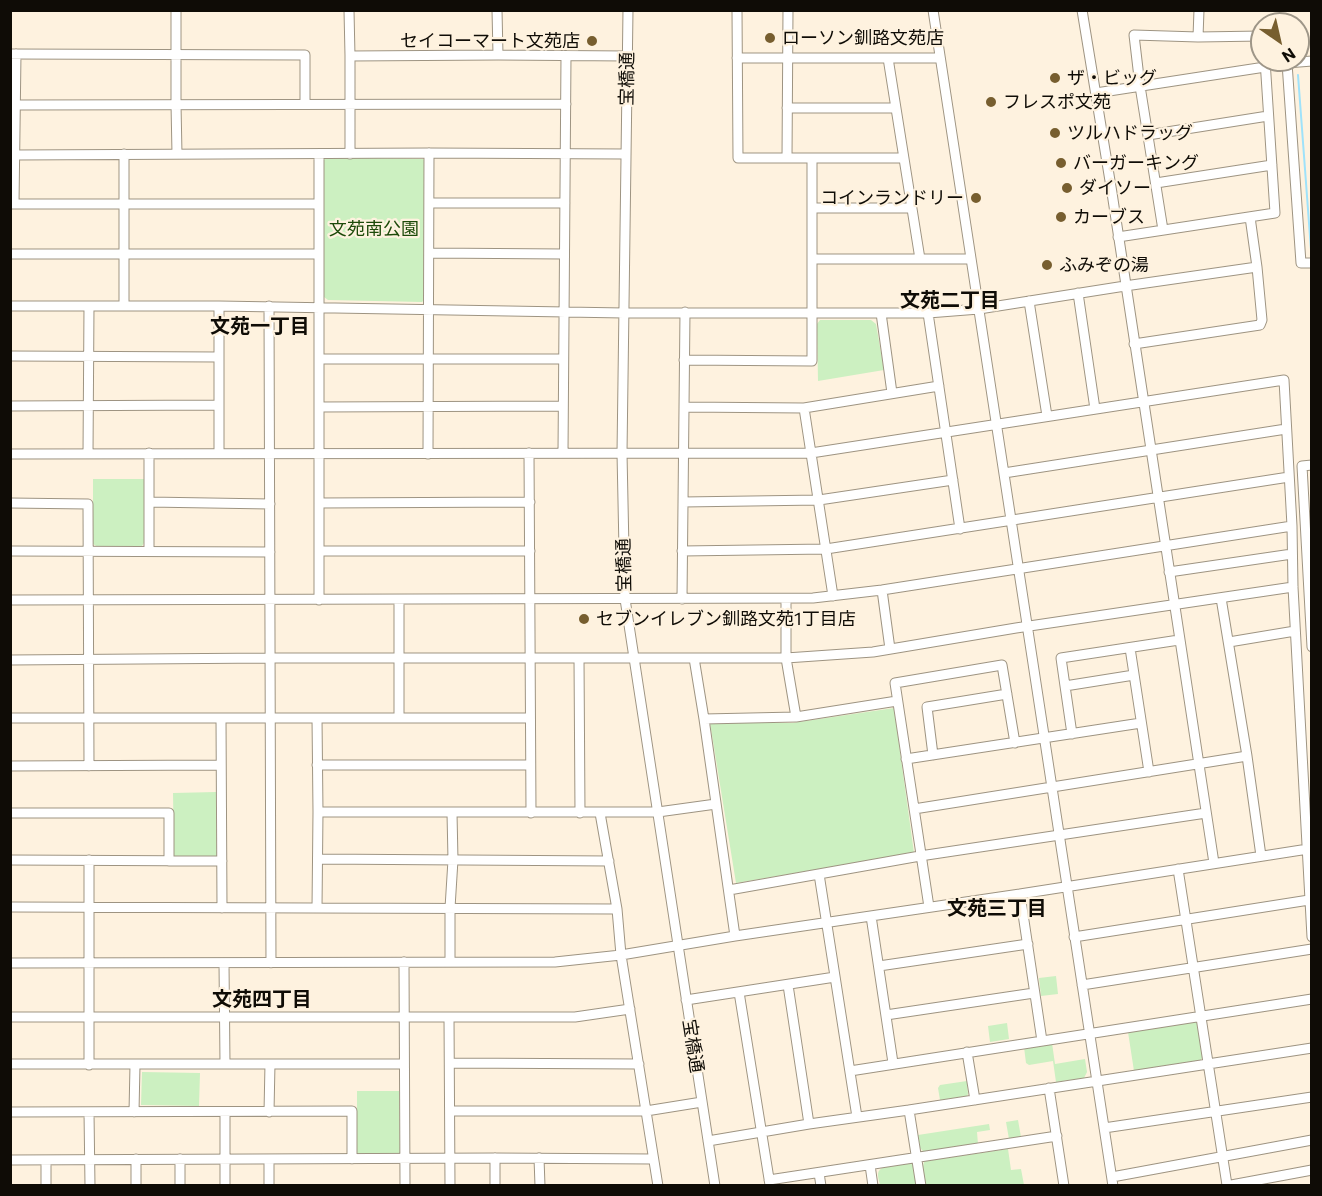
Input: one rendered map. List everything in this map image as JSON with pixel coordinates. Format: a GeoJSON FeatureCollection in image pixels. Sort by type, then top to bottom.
{"type":"FeatureCollection","features":[{"type":"Feature","properties":{"kind":"street"},"geometry":{"type":"LineString","coordinates":[[176,10],[177,154]]}},
{"type":"Feature","properties":{"kind":"street"},"geometry":{"type":"LineString","coordinates":[[349,10],[350,154]]}},
{"type":"Feature","properties":{"kind":"street"},"geometry":{"type":"LineString","coordinates":[[497,10],[498,55]]}},
{"type":"Feature","properties":{"kind":"street","name":"宝橋通"},"geometry":{"type":"LineString","coordinates":[[628,10],[622,453],[625,599],[715,1185]]}},
{"type":"Feature","properties":{"kind":"street"},"geometry":{"type":"LineString","coordinates":[[737,10],[738,158],[904,158]]}},
{"type":"Feature","properties":{"kind":"street"},"geometry":{"type":"LineString","coordinates":[[787,158],[788,10]]}},
{"type":"Feature","properties":{"kind":"street"},"geometry":{"type":"LineString","coordinates":[[933,10],[1112,1181],[1223,1156],[1311,1140]]}},
{"type":"Feature","properties":{"kind":"street"},"geometry":{"type":"LineString","coordinates":[[1082,10],[1214,863]]}},
{"type":"Feature","properties":{"kind":"street"},"geometry":{"type":"LineString","coordinates":[[1198,37],[1199,10]]}},
{"type":"Feature","properties":{"kind":"street"},"geometry":{"type":"LineString","coordinates":[[1163,230],[1134,35],[1250,36]]}},
{"type":"Feature","properties":{"kind":"street"},"geometry":{"type":"LineString","coordinates":[[305,104],[305,55],[13,54],[16,105],[12,204],[319,204]]}},
{"type":"Feature","properties":{"kind":"street"},"geometry":{"type":"LineString","coordinates":[[350,56],[627,57]]}},
{"type":"Feature","properties":{"kind":"street"},"geometry":{"type":"LineString","coordinates":[[563,453],[566,56]]}},
{"type":"Feature","properties":{"kind":"street"},"geometry":{"type":"LineString","coordinates":[[737,58],[940,58]]}},
{"type":"Feature","properties":{"kind":"street"},"geometry":{"type":"LineString","coordinates":[[888,58],[920,259]]}},
{"type":"Feature","properties":{"kind":"street"},"geometry":{"type":"LineString","coordinates":[[1311,61],[1287,63],[1301,263],[1311,263]]}},
{"type":"Feature","properties":{"kind":"street"},"geometry":{"type":"LineString","coordinates":[[1096,93],[1250,67]]}},
{"type":"Feature","properties":{"kind":"street"},"geometry":{"type":"LineString","coordinates":[[1118,237],[1275,213],[1265,72]]}},
{"type":"Feature","properties":{"kind":"street"},"geometry":{"type":"LineString","coordinates":[[16,105],[566,104]]}},
{"type":"Feature","properties":{"kind":"street"},"geometry":{"type":"LineString","coordinates":[[787,108],[896,108]]}},
{"type":"Feature","properties":{"kind":"street"},"geometry":{"type":"LineString","coordinates":[[1148,135],[1268,116]]}},
{"type":"Feature","properties":{"kind":"street"},"geometry":{"type":"LineString","coordinates":[[428,454],[429,153]]}},
{"type":"Feature","properties":{"kind":"street"},"geometry":{"type":"LineString","coordinates":[[124,154],[124,306]]}},
{"type":"Feature","properties":{"kind":"street"},"geometry":{"type":"LineString","coordinates":[[319,154],[319,600]]}},
{"type":"Feature","properties":{"kind":"street"},"geometry":{"type":"LineString","coordinates":[[15,155],[625,154]]}},
{"type":"Feature","properties":{"kind":"street"},"geometry":{"type":"LineString","coordinates":[[684,360],[812,361],[812,158]]}},
{"type":"Feature","properties":{"kind":"street"},"geometry":{"type":"LineString","coordinates":[[1156,183],[1272,165]]}},
{"type":"Feature","properties":{"kind":"street"},"geometry":{"type":"LineString","coordinates":[[429,203],[565,203]]}},
{"type":"Feature","properties":{"kind":"street"},"geometry":{"type":"LineString","coordinates":[[812,208],[912,208]]}},
{"type":"Feature","properties":{"kind":"street"},"geometry":{"type":"LineString","coordinates":[[1134,344],[1260,325],[1262,320],[1250,217]]}},
{"type":"Feature","properties":{"kind":"street"},"geometry":{"type":"LineString","coordinates":[[429,253],[564,254]]}},
{"type":"Feature","properties":{"kind":"street"},"geometry":{"type":"LineString","coordinates":[[10,254],[319,254]]}},
{"type":"Feature","properties":{"kind":"street"},"geometry":{"type":"LineString","coordinates":[[812,259],[971,259]]}},
{"type":"Feature","properties":{"kind":"street"},"geometry":{"type":"LineString","coordinates":[[10,306],[269,306],[624,313],[928,313],[979,309],[1257,267]]}},
{"type":"Feature","properties":{"kind":"street"},"geometry":{"type":"LineString","coordinates":[[1078,294],[1095,409]]}},
{"type":"Feature","properties":{"kind":"street"},"geometry":{"type":"LineString","coordinates":[[1029,301],[1047,416]]}},
{"type":"Feature","properties":{"kind":"street"},"geometry":{"type":"LineString","coordinates":[[88,453],[89,306]]}},
{"type":"Feature","properties":{"kind":"street"},"geometry":{"type":"LineString","coordinates":[[219,306],[219,453]]}},
{"type":"Feature","properties":{"kind":"street"},"geometry":{"type":"LineString","coordinates":[[269,306],[270,963]]}},
{"type":"Feature","properties":{"kind":"street"},"geometry":{"type":"LineString","coordinates":[[682,599],[685,312]]}},
{"type":"Feature","properties":{"kind":"street"},"geometry":{"type":"LineString","coordinates":[[881,313],[892,393]]}},
{"type":"Feature","properties":{"kind":"street"},"geometry":{"type":"LineString","coordinates":[[928,313],[960,529]]}},
{"type":"Feature","properties":{"kind":"street"},"geometry":{"type":"LineString","coordinates":[[10,357],[219,357]]}},
{"type":"Feature","properties":{"kind":"street"},"geometry":{"type":"LineString","coordinates":[[319,359],[563,359]]}},
{"type":"Feature","properties":{"kind":"street"},"geometry":{"type":"LineString","coordinates":[[10,454],[811,453],[1284,380],[1311,937]]}},
{"type":"Feature","properties":{"kind":"street"},"geometry":{"type":"LineString","coordinates":[[684,407],[804,408],[939,386]]}},
{"type":"Feature","properties":{"kind":"street"},"geometry":{"type":"LineString","coordinates":[[10,406],[219,405]]}},
{"type":"Feature","properties":{"kind":"street"},"geometry":{"type":"LineString","coordinates":[[319,407],[563,406]]}},
{"type":"Feature","properties":{"kind":"street"},"geometry":{"type":"LineString","coordinates":[[804,408],[833,596]]}},
{"type":"Feature","properties":{"kind":"street"},"geometry":{"type":"LineString","coordinates":[[1004,473],[1286,429]]}},
{"type":"Feature","properties":{"kind":"street"},"geometry":{"type":"LineString","coordinates":[[149,552],[150,453]]}},
{"type":"Feature","properties":{"kind":"street"},"geometry":{"type":"LineString","coordinates":[[529,453],[531,813]]}},
{"type":"Feature","properties":{"kind":"street"},"geometry":{"type":"LineString","coordinates":[[1311,465],[1302,466],[1311,647]]}},
{"type":"Feature","properties":{"kind":"street"},"geometry":{"type":"LineString","coordinates":[[682,551],[826,549],[1289,477]]}},
{"type":"Feature","properties":{"kind":"street"},"geometry":{"type":"LineString","coordinates":[[683,502],[819,500],[953,480]]}},
{"type":"Feature","properties":{"kind":"street"},"geometry":{"type":"LineString","coordinates":[[149,502],[270,504]]}},
{"type":"Feature","properties":{"kind":"street"},"geometry":{"type":"LineString","coordinates":[[319,503],[531,502]]}},
{"type":"Feature","properties":{"kind":"street"},"geometry":{"type":"LineString","coordinates":[[10,503],[88,504],[89,766]]}},
{"type":"Feature","properties":{"kind":"street"},"geometry":{"type":"LineString","coordinates":[[10,600],[786,599],[882,590],[1292,526]]}},
{"type":"Feature","properties":{"kind":"street"},"geometry":{"type":"LineString","coordinates":[[319,551],[530,550]]}},
{"type":"Feature","properties":{"kind":"street"},"geometry":{"type":"LineString","coordinates":[[10,551],[270,552]]}},
{"type":"Feature","properties":{"kind":"street"},"geometry":{"type":"LineString","coordinates":[[1169,573],[1292,554]]}},
{"type":"Feature","properties":{"kind":"street"},"geometry":{"type":"LineString","coordinates":[[10,660],[786,658],[873,652],[1293,587]]}},
{"type":"Feature","properties":{"kind":"street"},"geometry":{"type":"LineString","coordinates":[[882,590],[890,649]]}},
{"type":"Feature","properties":{"kind":"street"},"geometry":{"type":"LineString","coordinates":[[1221,598],[1261,856]]}},
{"type":"Feature","properties":{"kind":"street"},"geometry":{"type":"LineString","coordinates":[[786,599],[786,658],[796,717]]}},
{"type":"Feature","properties":{"kind":"street"},"geometry":{"type":"LineString","coordinates":[[399,600],[399,718]]}},
{"type":"Feature","properties":{"kind":"street"},"geometry":{"type":"LineString","coordinates":[[1229,642],[1295,631]]}},
{"type":"Feature","properties":{"kind":"street"},"geometry":{"type":"LineString","coordinates":[[1072,734],[1060,658],[1179,640]]}},
{"type":"Feature","properties":{"kind":"street"},"geometry":{"type":"LineString","coordinates":[[1130,648],[1149,772]]}},
{"type":"Feature","properties":{"kind":"street"},"geometry":{"type":"LineString","coordinates":[[579,658],[580,813]]}},
{"type":"Feature","properties":{"kind":"street"},"geometry":{"type":"LineString","coordinates":[[694,658],[735,936]]}},
{"type":"Feature","properties":{"kind":"street"},"geometry":{"type":"LineString","coordinates":[[929,907],[895,683],[1002,665],[1015,743]]}},
{"type":"Feature","properties":{"kind":"street"},"geometry":{"type":"LineString","coordinates":[[1065,686],[1134,675]]}},
{"type":"Feature","properties":{"kind":"street"},"geometry":{"type":"LineString","coordinates":[[933,755],[927,707],[1006,694]]}},
{"type":"Feature","properties":{"kind":"street"},"geometry":{"type":"LineString","coordinates":[[704,719],[796,717],[897,701]]}},
{"type":"Feature","properties":{"kind":"street"},"geometry":{"type":"LineString","coordinates":[[10,718],[530,718]]}},
{"type":"Feature","properties":{"kind":"street"},"geometry":{"type":"LineString","coordinates":[[221,718],[222,908]]}},
{"type":"Feature","properties":{"kind":"street"},"geometry":{"type":"LineString","coordinates":[[317,718],[317,908]]}},
{"type":"Feature","properties":{"kind":"street"},"geometry":{"type":"LineString","coordinates":[[906,759],[1141,723]]}},
{"type":"Feature","properties":{"kind":"street"},"geometry":{"type":"LineString","coordinates":[[914,809],[1247,756]]}},
{"type":"Feature","properties":{"kind":"street"},"geometry":{"type":"LineString","coordinates":[[10,766],[221,765]]}},
{"type":"Feature","properties":{"kind":"street"},"geometry":{"type":"LineString","coordinates":[[317,765],[530,765]]}},
{"type":"Feature","properties":{"kind":"street"},"geometry":{"type":"LineString","coordinates":[[318,812],[658,812],[716,804]]}},
{"type":"Feature","properties":{"kind":"street"},"geometry":{"type":"LineString","coordinates":[[10,813],[169,813],[169,861]]}},
{"type":"Feature","properties":{"kind":"street"},"geometry":{"type":"LineString","coordinates":[[450,962],[452,813]]}},
{"type":"Feature","properties":{"kind":"street"},"geometry":{"type":"LineString","coordinates":[[600,813],[617,909],[621,955],[658,1185]]}},
{"type":"Feature","properties":{"kind":"street"},"geometry":{"type":"LineString","coordinates":[[729,890],[920,856],[1206,813]]}},
{"type":"Feature","properties":{"kind":"street"},"geometry":{"type":"LineString","coordinates":[[10,963],[555,962],[621,955],[1308,849]]}},
{"type":"Feature","properties":{"kind":"street"},"geometry":{"type":"LineString","coordinates":[[318,859],[609,861]]}},
{"type":"Feature","properties":{"kind":"street"},"geometry":{"type":"LineString","coordinates":[[10,860],[222,861]]}},
{"type":"Feature","properties":{"kind":"street"},"geometry":{"type":"LineString","coordinates":[[89,860],[89,1065]]}},
{"type":"Feature","properties":{"kind":"street"},"geometry":{"type":"LineString","coordinates":[[1178,869],[1226,1185],[1311,1170]]}},
{"type":"Feature","properties":{"kind":"street"},"geometry":{"type":"LineString","coordinates":[[819,874],[857,1117]]}},
{"type":"Feature","properties":{"kind":"street"},"geometry":{"type":"LineString","coordinates":[[1020,894],[1042,1041]]}},
{"type":"Feature","properties":{"kind":"street"},"geometry":{"type":"LineString","coordinates":[[1074,937],[1309,900]]}},
{"type":"Feature","properties":{"kind":"street"},"geometry":{"type":"LineString","coordinates":[[10,908],[617,909]]}},
{"type":"Feature","properties":{"kind":"street"},"geometry":{"type":"LineString","coordinates":[[871,916],[893,1063]]}},
{"type":"Feature","properties":{"kind":"street"},"geometry":{"type":"LineString","coordinates":[[879,966],[1028,944]]}},
{"type":"Feature","properties":{"kind":"street"},"geometry":{"type":"LineString","coordinates":[[1082,985],[1311,949]]}},
{"type":"Feature","properties":{"kind":"street"},"geometry":{"type":"LineString","coordinates":[[404,962],[405,1185]]}},
{"type":"Feature","properties":{"kind":"street"},"geometry":{"type":"LineString","coordinates":[[224,963],[225,1064]]}},
{"type":"Feature","properties":{"kind":"street"},"geometry":{"type":"LineString","coordinates":[[686,999],[834,977]]}},
{"type":"Feature","properties":{"kind":"street"},"geometry":{"type":"LineString","coordinates":[[788,985],[809,1124]]}},
{"type":"Feature","properties":{"kind":"street"},"geometry":{"type":"LineString","coordinates":[[739,992],[770,1183],[819,1173],[1057,1136]]}},
{"type":"Feature","properties":{"kind":"street"},"geometry":{"type":"LineString","coordinates":[[886,1015],[1034,993]]}},
{"type":"Feature","properties":{"kind":"street"},"geometry":{"type":"LineString","coordinates":[[850,1071],[1311,999]]}},
{"type":"Feature","properties":{"kind":"street"},"geometry":{"type":"LineString","coordinates":[[10,1017],[575,1017],[630,1009]]}},
{"type":"Feature","properties":{"kind":"street"},"geometry":{"type":"LineString","coordinates":[[449,1017],[450,1185]]}},
{"type":"Feature","properties":{"kind":"street"},"geometry":{"type":"LineString","coordinates":[[708,1141],[1311,1048]]}},
{"type":"Feature","properties":{"kind":"street"},"geometry":{"type":"LineString","coordinates":[[967,1052],[975,1100]]}},
{"type":"Feature","properties":{"kind":"street"},"geometry":{"type":"LineString","coordinates":[[450,1063],[639,1064]]}},
{"type":"Feature","properties":{"kind":"street"},"geometry":{"type":"LineString","coordinates":[[269,1112],[270,1064]]}},
{"type":"Feature","properties":{"kind":"street"},"geometry":{"type":"LineString","coordinates":[[10,1065],[404,1064]]}},
{"type":"Feature","properties":{"kind":"street"},"geometry":{"type":"LineString","coordinates":[[134,1112],[135,1065]]}},
{"type":"Feature","properties":{"kind":"street"},"geometry":{"type":"LineString","coordinates":[[1049,1088],[1062,1185]]}},
{"type":"Feature","properties":{"kind":"street"},"geometry":{"type":"LineString","coordinates":[[1104,1128],[1311,1097]]}},
{"type":"Feature","properties":{"kind":"street"},"geometry":{"type":"LineString","coordinates":[[450,1111],[646,1111],[702,1102]]}},
{"type":"Feature","properties":{"kind":"street"},"geometry":{"type":"LineString","coordinates":[[909,1110],[921,1185]]}},
{"type":"Feature","properties":{"kind":"street"},"geometry":{"type":"LineString","coordinates":[[10,1112],[352,1111],[352,1159]]}},
{"type":"Feature","properties":{"kind":"street"},"geometry":{"type":"LineString","coordinates":[[89,1112],[90,1185]]}},
{"type":"Feature","properties":{"kind":"street"},"geometry":{"type":"LineString","coordinates":[[225,1112],[225,1185]]}},
{"type":"Feature","properties":{"kind":"street"},"geometry":{"type":"LineString","coordinates":[[495,1158],[495,1185]]}},
{"type":"Feature","properties":{"kind":"street"},"geometry":{"type":"LineString","coordinates":[[539,1158],[540,1185]]}},
{"type":"Feature","properties":{"kind":"street"},"geometry":{"type":"LineString","coordinates":[[136,1159],[136,1185]]}},
{"type":"Feature","properties":{"kind":"street"},"geometry":{"type":"LineString","coordinates":[[180,1159],[180,1185]]}},
{"type":"Feature","properties":{"kind":"street"},"geometry":{"type":"LineString","coordinates":[[269,1159],[269,1185]]}},
{"type":"Feature","properties":{"kind":"street"},"geometry":{"type":"LineString","coordinates":[[10,1160],[653,1159]]}},
{"type":"Feature","properties":{"kind":"street"},"geometry":{"type":"LineString","coordinates":[[46,1160],[46,1185]]}},
{"type":"Feature","properties":{"kind":"street"},"geometry":{"type":"LineString","coordinates":[[870,1165],[873,1185]]}},
{"type":"Feature","properties":{"kind":"street"},"geometry":{"type":"LineString","coordinates":[[819,1173],[821,1185]]}},
{"type":"Feature","properties":{"kind":"green space","name":"文苑南公園"},"geometry":{"type":"Polygon","coordinates":[[[326,157],[423,159],[425,161],[425,299],[422,302],[328,300],[324,297],[323,160],[326,157]]]}},
{"type":"Feature","properties":{"kind":"green space"},"geometry":{"type":"Polygon","coordinates":[[[820,320],[871,320],[876,324],[884,370],[818,381],[817,324],[820,320]]]}},
{"type":"Feature","properties":{"kind":"green space"},"geometry":{"type":"Polygon","coordinates":[[[93,479],[144,479],[144,543],[142,546],[98,547],[93,544],[93,479]]]}},
{"type":"Feature","properties":{"kind":"green space"},"geometry":{"type":"Polygon","coordinates":[[[894,708],[914,853],[736,883],[710,723],[792,723],[894,708]]]}},
{"type":"Feature","properties":{"kind":"green space"},"geometry":{"type":"Polygon","coordinates":[[[216,792],[217,857],[174,857],[173,793],[216,792]]]}},
{"type":"Feature","properties":{"kind":"green space"},"geometry":{"type":"Polygon","coordinates":[[[1056,976],[1058,994],[1041,996],[1039,978],[1056,976]]]}},
{"type":"Feature","properties":{"kind":"green space"},"geometry":{"type":"Polygon","coordinates":[[[1194,1021],[1199,1024],[1203,1057],[1200,1061],[1134,1071],[1128,1032],[1194,1021]]]}},
{"type":"Feature","properties":{"kind":"green space"},"geometry":{"type":"Polygon","coordinates":[[[1007,1023],[1009,1039],[990,1042],[988,1026],[1007,1023]]]}},
{"type":"Feature","properties":{"kind":"green space"},"geometry":{"type":"Polygon","coordinates":[[[1052,1043],[1055,1064],[1085,1059],[1087,1072],[1084,1078],[1056,1082],[1053,1061],[1029,1065],[1026,1063],[1024,1047],[1052,1043]]]}},
{"type":"Feature","properties":{"kind":"green space"},"geometry":{"type":"Polygon","coordinates":[[[142,1072],[200,1073],[199,1106],[141,1105],[142,1072]]]}},
{"type":"Feature","properties":{"kind":"green space"},"geometry":{"type":"Polygon","coordinates":[[[967,1081],[967,1096],[940,1100],[938,1088],[940,1085],[967,1081]]]}},
{"type":"Feature","properties":{"kind":"green space"},"geometry":{"type":"Polygon","coordinates":[[[357,1091],[399,1091],[400,1154],[357,1154],[357,1091]]]}},
{"type":"Feature","properties":{"kind":"green space"},"geometry":{"type":"Polygon","coordinates":[[[1018,1120],[1021,1137],[1009,1139],[1006,1122],[1018,1120]]]}},
{"type":"Feature","properties":{"kind":"green space"},"geometry":{"type":"Polygon","coordinates":[[[989,1124],[990,1130],[977,1132],[978,1144],[924,1152],[920,1148],[918,1135],[989,1124]]]}},
{"type":"Feature","properties":{"kind":"green space"},"geometry":{"type":"Polygon","coordinates":[[[1008,1149],[1011,1170],[1021,1169],[1024,1185],[925,1185],[923,1166],[926,1161],[1008,1149]]]}},
{"type":"Feature","properties":{"kind":"green space"},"geometry":{"type":"Polygon","coordinates":[[[910,1163],[913,1165],[917,1185],[880,1185],[878,1174],[882,1168],[910,1163]]]}},
{"type":"Feature","properties":{"kind":"waterway"},"geometry":{"type":"LineString","coordinates":[[1298,75],[1311,250]]}},
{"type":"Feature","properties":{"kind":"place","name":"ローソン釧路文苑店"},"geometry":{"type":"Point","coordinates":[770,38]}},
{"type":"Feature","properties":{"kind":"place","name":"セイコーマート文苑店"},"geometry":{"type":"Point","coordinates":[592,41]}},
{"type":"Feature","properties":{"kind":"place","name":"ザ・ビッグ"},"geometry":{"type":"Point","coordinates":[1055,78]}},
{"type":"Feature","properties":{"kind":"place","name":"フレスポ文苑"},"geometry":{"type":"Point","coordinates":[991,102]}},
{"type":"Feature","properties":{"kind":"place","name":"ツルハドラッグ"},"geometry":{"type":"Point","coordinates":[1055,133]}},
{"type":"Feature","properties":{"kind":"place","name":"バーガーキング"},"geometry":{"type":"Point","coordinates":[1061,163]}},
{"type":"Feature","properties":{"kind":"place","name":"ダイソー"},"geometry":{"type":"Point","coordinates":[1067,188]}},
{"type":"Feature","properties":{"kind":"place","name":"コインランドリー"},"geometry":{"type":"Point","coordinates":[976,198]}},
{"type":"Feature","properties":{"kind":"place","name":"カーブス"},"geometry":{"type":"Point","coordinates":[1061,217]}},
{"type":"Feature","properties":{"kind":"place","name":"ふみぞの湯"},"geometry":{"type":"Point","coordinates":[1047,265]}},
{"type":"Feature","properties":{"kind":"place","name":"セブンイレブン釧路文苑1丁目店"},"geometry":{"type":"Point","coordinates":[584,619]}},
{"type":"Feature","properties":{"kind":"district","name":"文苑二丁目"},"geometry":{"type":"Point","coordinates":[950,300]}},
{"type":"Feature","properties":{"kind":"district","name":"文苑一丁目"},"geometry":{"type":"Point","coordinates":[260,326]}},
{"type":"Feature","properties":{"kind":"district","name":"文苑三丁目"},"geometry":{"type":"Point","coordinates":[997,908]}},
{"type":"Feature","properties":{"kind":"district","name":"文苑四丁目"},"geometry":{"type":"Point","coordinates":[262,999]}}]}
